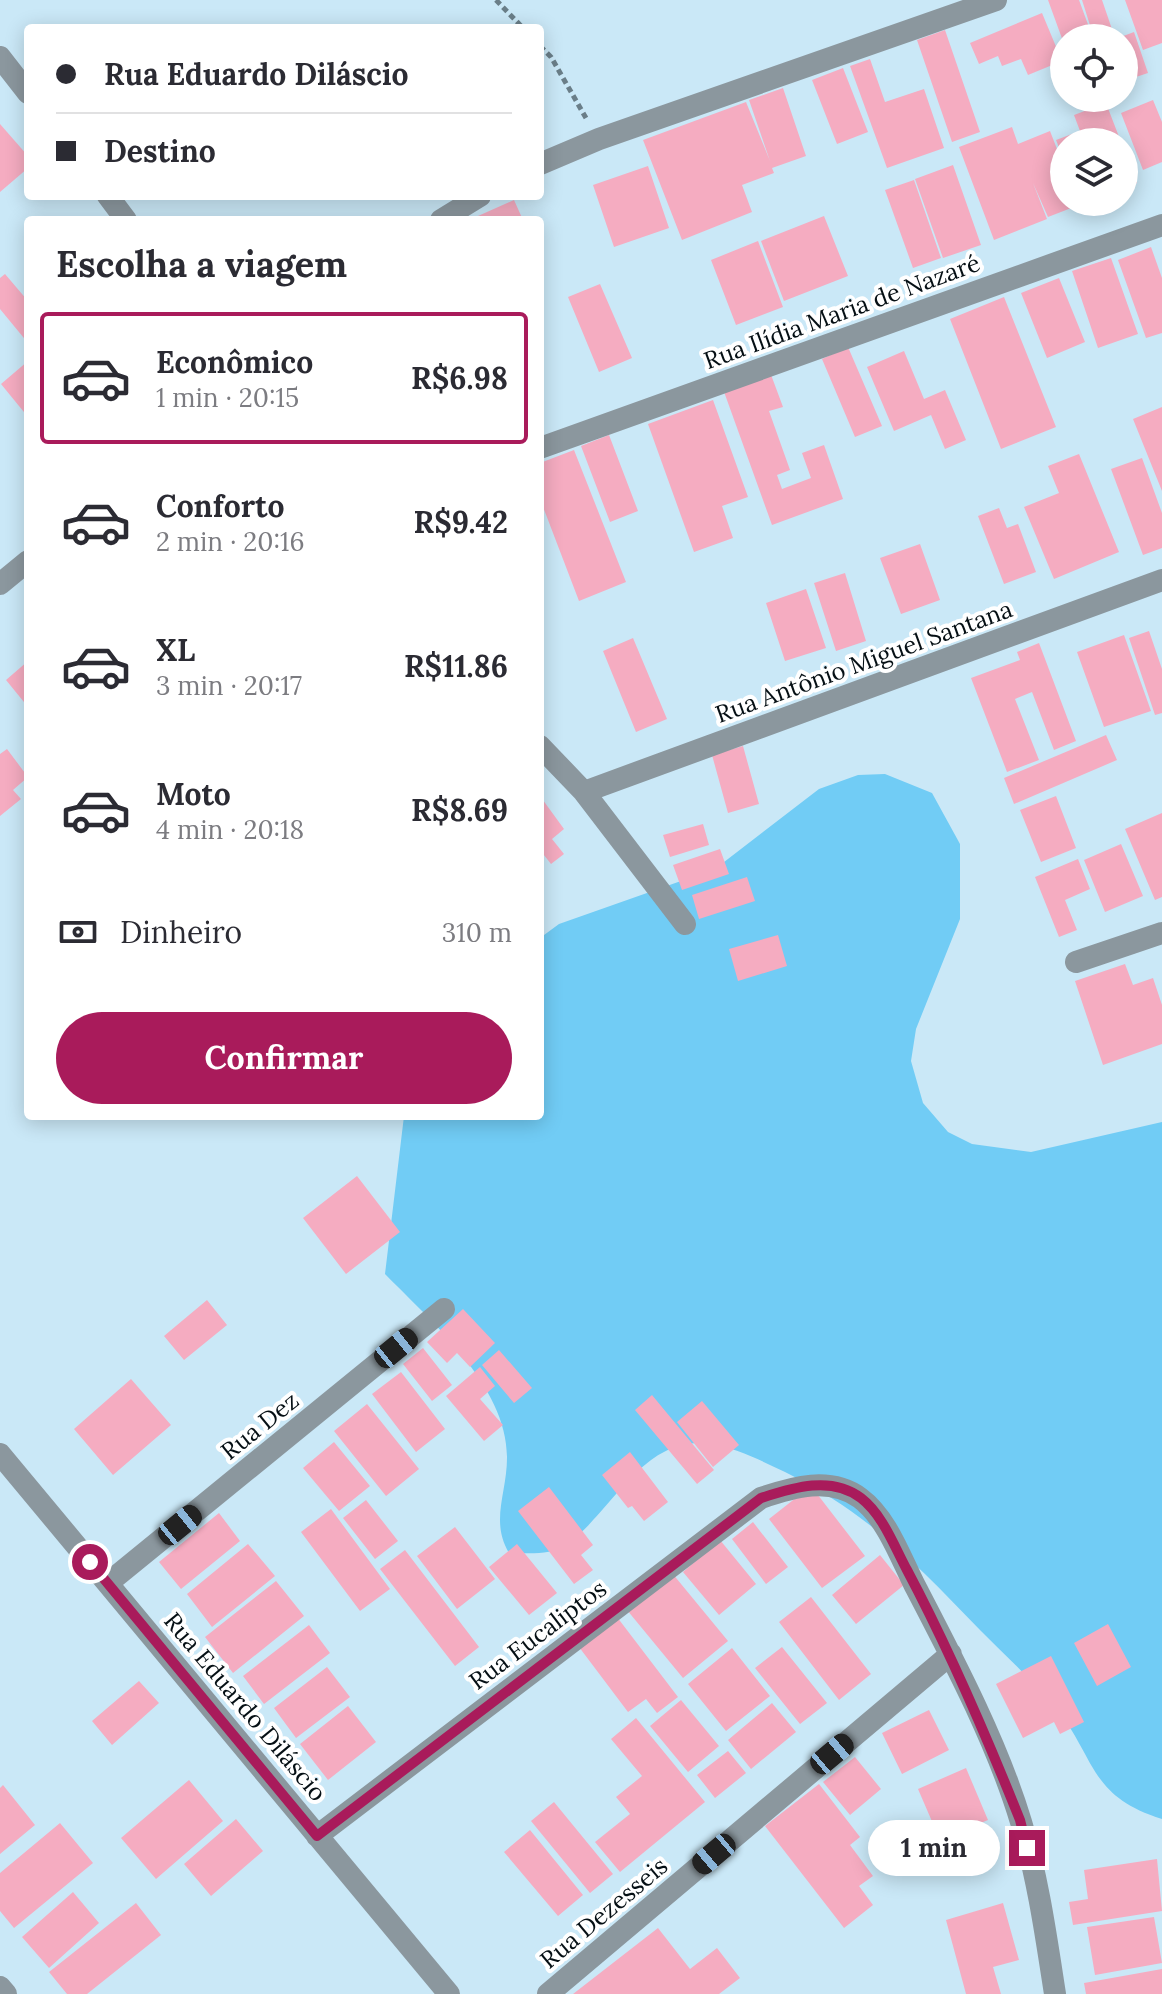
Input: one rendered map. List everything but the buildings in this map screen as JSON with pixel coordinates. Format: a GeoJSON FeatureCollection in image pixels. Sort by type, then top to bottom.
{"type":"FeatureCollection","features":[{"type":"Feature","properties":{"kind":"street"},"geometry":{"type":"LineString","coordinates":[[544,162],[599,139],[996,0]]}},
{"type":"Feature","properties":{"kind":"street"},"geometry":{"type":"LineString","coordinates":[[0,57],[24,88]]}},
{"type":"Feature","properties":{"kind":"street"},"geometry":{"type":"LineString","coordinates":[[448,216],[474,200]]}},
{"type":"Feature","properties":{"kind":"street","name":"Rua Ilídia Maria de Nazaré"},"geometry":{"type":"LineString","coordinates":[[544,447],[1162,225]]}},
{"type":"Feature","properties":{"kind":"street"},"geometry":{"type":"LineString","coordinates":[[0,584],[24,564]]}},
{"type":"Feature","properties":{"kind":"street","name":"Rua Antônio Miguel Santana"},"geometry":{"type":"LineString","coordinates":[[584,792],[1162,580]]}},
{"type":"Feature","properties":{"kind":"street"},"geometry":{"type":"LineString","coordinates":[[544,750],[584,792],[685,924]]}},
{"type":"Feature","properties":{"kind":"street"},"geometry":{"type":"LineString","coordinates":[[1076,962],[1162,933]]}},
{"type":"Feature","properties":{"kind":"street","name":"Rua Dez"},"geometry":{"type":"LineString","coordinates":[[108,1583],[444,1309]]}},
{"type":"Feature","properties":{"kind":"street","name":"Rua Eduardo Diláscio"},"geometry":{"type":"LineString","coordinates":[[0,1454],[449,1994]]}},
{"type":"Feature","properties":{"kind":"street","name":"Rua Eucaliptos"},"geometry":{"type":"LineString","coordinates":[[317,1836],[761,1498],[795,1487],[822,1485],[861,1498],[883,1525],[951,1654]]}},
{"type":"Feature","properties":{"kind":"street"},"geometry":{"type":"LineString","coordinates":[[951,1654],[1020,1820],[1040,1902],[1055,1994]]}},
{"type":"Feature","properties":{"kind":"street","name":"Rua Dezesseis"},"geometry":{"type":"LineString","coordinates":[[548,1994],[951,1654]]}},
{"type":"Feature","properties":{"kind":"street"},"geometry":{"type":"LineString","coordinates":[[0,1987],[6,1994]]}},
{"type":"Feature","properties":{"kind":"path"},"geometry":{"type":"LineString","coordinates":[[496,0],[519,24]]}},
{"type":"Feature","properties":{"kind":"path"},"geometry":{"type":"LineString","coordinates":[[544,50],[599,139]]}},
{"type":"Feature","properties":{"kind":"shaded area"},"geometry":{"type":"Polygon","coordinates":[[[885,774],[932,793],[960,844],[960,919],[916,1029],[911,1061],[923,1103],[948,1132],[972,1144],[1031,1152],[1162,1122],[1162,1819],[1137,1809],[1106,1786],[1045,1695],[890,1542],[815,1488],[749,1455],[711,1444],[687,1444],[666,1451],[631,1478],[584,1530],[567,1544],[546,1552],[509,1553],[503,1541],[500,1518],[507,1458],[504,1432],[495,1406],[464,1357],[385,1274],[404,1120],[544,1120],[544,935],[559,924],[715,869],[819,789],[858,775],[885,774]]]}},
{"type":"Feature","properties":{"kind":"route"},"geometry":{"type":"LineString","coordinates":[[90,1562],[317,1836],[761,1498],[795,1487],[822,1485],[843,1489],[861,1498],[883,1525],[951,1654],[1020,1820],[1027,1848]]}}]}
